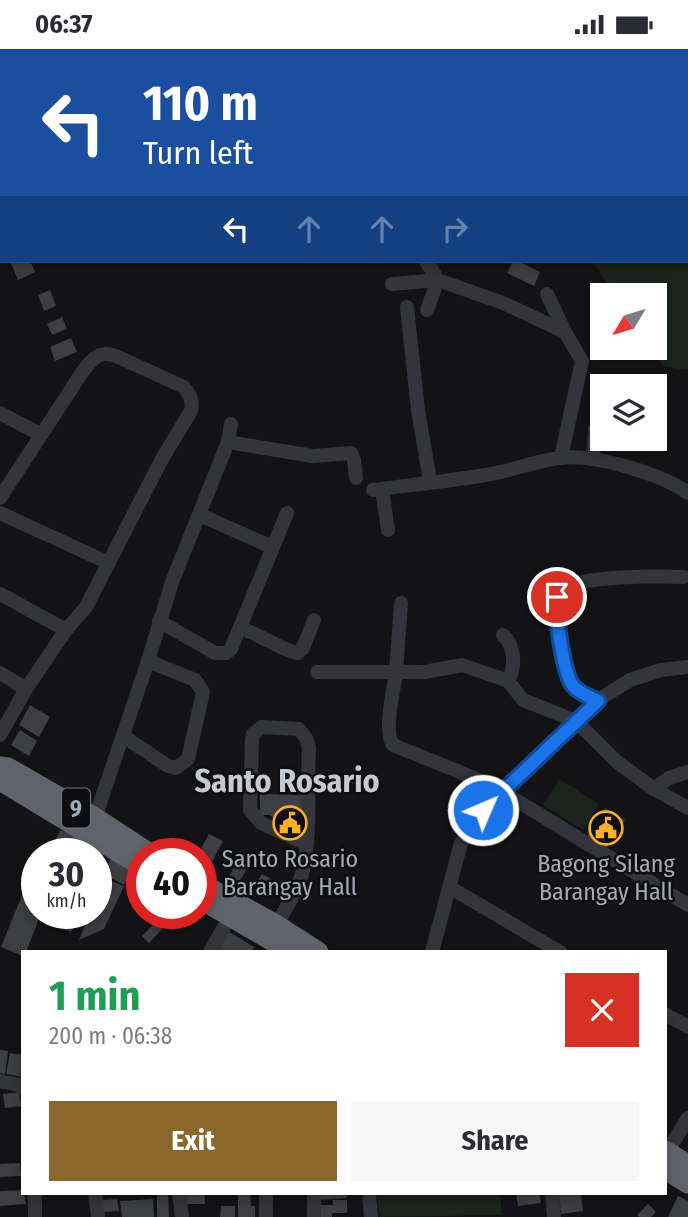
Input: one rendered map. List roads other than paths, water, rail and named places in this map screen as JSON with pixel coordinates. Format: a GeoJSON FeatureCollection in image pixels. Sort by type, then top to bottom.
{"type":"FeatureCollection","features":[{"type":"Feature","properties":{"kind":"highway","name":"9"},"geometry":{"type":"LineString","coordinates":[[0,767],[8,768],[126,838]]}},
{"type":"Feature","properties":{"kind":"highway","name":"9"},"geometry":{"type":"LineString","coordinates":[[0,780],[126,856]]}},
{"type":"Feature","properties":{"kind":"highway"},"geometry":{"type":"LineString","coordinates":[[217,897],[289,950]]}},
{"type":"Feature","properties":{"kind":"highway"},"geometry":{"type":"LineString","coordinates":[[217,905],[276,925],[315,950]]}},
{"type":"Feature","properties":{"kind":"highway"},"geometry":{"type":"LineString","coordinates":[[667,1157],[688,1165]]}},
{"type":"Feature","properties":{"kind":"highway"},"geometry":{"type":"LineString","coordinates":[[667,1158],[688,1183]]}},
{"type":"Feature","properties":{"kind":"street"},"geometry":{"type":"LineString","coordinates":[[427,263],[438,280]]}},
{"type":"Feature","properties":{"kind":"street"},"geometry":{"type":"LineString","coordinates":[[427,310],[438,280]]}},
{"type":"Feature","properties":{"kind":"street"},"geometry":{"type":"LineString","coordinates":[[392,284],[438,280],[503,303],[565,332]]}},
{"type":"Feature","properties":{"kind":"street"},"geometry":{"type":"LineString","coordinates":[[547,295],[582,361],[561,457]]}},
{"type":"Feature","properties":{"kind":"street"},"geometry":{"type":"LineString","coordinates":[[407,307],[418,410],[430,481]]}},
{"type":"Feature","properties":{"kind":"street"},"geometry":{"type":"LineString","coordinates":[[0,498],[83,370],[99,355],[107,353],[116,356],[184,387],[190,395],[193,403],[191,411],[163,457],[86,607],[65,630],[26,689],[0,735]]}},
{"type":"Feature","properties":{"kind":"street"},"geometry":{"type":"LineString","coordinates":[[0,413],[40,434]]}},
{"type":"Feature","properties":{"kind":"street"},"geometry":{"type":"LineString","coordinates":[[95,818],[172,582],[228,442],[231,424]]}},
{"type":"Feature","properties":{"kind":"street"},"geometry":{"type":"LineString","coordinates":[[228,442],[313,456],[351,453],[356,478]]}},
{"type":"Feature","properties":{"kind":"street"},"geometry":{"type":"LineString","coordinates":[[593,459],[594,451]]}},
{"type":"Feature","properties":{"kind":"street"},"geometry":{"type":"LineString","coordinates":[[388,530],[378,489],[487,475],[561,457],[593,459],[659,477],[688,493]]}},
{"type":"Feature","properties":{"kind":"street"},"geometry":{"type":"LineString","coordinates":[[159,621],[221,655],[231,649],[287,513]]}},
{"type":"Feature","properties":{"kind":"street"},"geometry":{"type":"LineString","coordinates":[[200,515],[272,547]]}},
{"type":"Feature","properties":{"kind":"street"},"geometry":{"type":"LineString","coordinates":[[1,516],[109,563]]}},
{"type":"Feature","properties":{"kind":"street"},"geometry":{"type":"LineString","coordinates":[[598,701],[580,692],[568,676],[556,608],[561,590],[581,583],[624,577],[684,576]]}},
{"type":"Feature","properties":{"kind":"street"},"geometry":{"type":"LineString","coordinates":[[0,594],[65,630]]}},
{"type":"Feature","properties":{"kind":"street"},"geometry":{"type":"LineString","coordinates":[[401,603],[397,672],[388,729],[393,745],[501,791],[688,905]]}},
{"type":"Feature","properties":{"kind":"street"},"geometry":{"type":"LineString","coordinates":[[240,627],[297,653],[303,648],[314,620]]}},
{"type":"Feature","properties":{"kind":"street"},"geometry":{"type":"LineString","coordinates":[[503,635],[511,644],[513,653],[508,681]]}},
{"type":"Feature","properties":{"kind":"street"},"geometry":{"type":"LineString","coordinates":[[123,736],[168,766],[176,768],[188,759],[203,692],[195,680],[148,661]]}},
{"type":"Feature","properties":{"kind":"street"},"geometry":{"type":"LineString","coordinates":[[317,672],[425,672],[462,665],[508,681],[528,704],[576,721],[615,761],[688,809]]}},
{"type":"Feature","properties":{"kind":"street"},"geometry":{"type":"LineString","coordinates":[[433,950],[461,843],[472,824],[501,791],[598,701],[630,680],[661,670],[688,667]]}},
{"type":"Feature","properties":{"kind":"street"},"geometry":{"type":"LineString","coordinates":[[0,673],[26,689]]}},
{"type":"Feature","properties":{"kind":"street"},"geometry":{"type":"LineString","coordinates":[[276,925],[293,897],[303,871],[306,844],[309,748],[299,729],[262,727],[253,734],[252,740],[250,810],[261,823],[306,844]]}},
{"type":"Feature","properties":{"kind":"street"},"geometry":{"type":"LineString","coordinates":[[654,789],[669,778],[688,772]]}},
{"type":"Feature","properties":{"kind":"street"},"geometry":{"type":"LineString","coordinates":[[449,887],[557,950]]}},
{"type":"Feature","properties":{"kind":"street"},"geometry":{"type":"LineString","coordinates":[[211,950],[234,910]]}},
{"type":"Feature","properties":{"kind":"street"},"geometry":{"type":"LineString","coordinates":[[667,1015],[688,1027]]}},
{"type":"Feature","properties":{"kind":"street"},"geometry":{"type":"LineString","coordinates":[[0,1081],[21,1088]]}},
{"type":"Feature","properties":{"kind":"street"},"geometry":{"type":"LineString","coordinates":[[667,1155],[688,1118]]}},
{"type":"Feature","properties":{"kind":"street"},"geometry":{"type":"LineString","coordinates":[[34,1195],[36,1217]]}},
{"type":"Feature","properties":{"kind":"street"},"geometry":{"type":"LineString","coordinates":[[95,1195],[98,1217]]}},
{"type":"Feature","properties":{"kind":"street"},"geometry":{"type":"LineString","coordinates":[[179,1195],[181,1217]]}},
{"type":"Feature","properties":{"kind":"street"},"geometry":{"type":"LineString","coordinates":[[266,1195],[266,1217]]}},
{"type":"Feature","properties":{"kind":"street"},"geometry":{"type":"LineString","coordinates":[[314,1195],[314,1217]]}},
{"type":"Feature","properties":{"kind":"street"},"geometry":{"type":"LineString","coordinates":[[369,1195],[371,1217]]}},
{"type":"Feature","properties":{"kind":"street"},"geometry":{"type":"LineString","coordinates":[[552,1195],[554,1217]]}},
{"type":"Feature","properties":{"kind":"place","name":"Santo Rosario Barangay Hall"},"geometry":{"type":"Point","coordinates":[290,823]}},
{"type":"Feature","properties":{"kind":"place","name":"Bagong Silang Barangay Hall"},"geometry":{"type":"Point","coordinates":[606,828]}},
{"type":"Feature","properties":{"kind":"district","name":"Santo Rosario"},"geometry":{"type":"Point","coordinates":[287,781]}}]}
